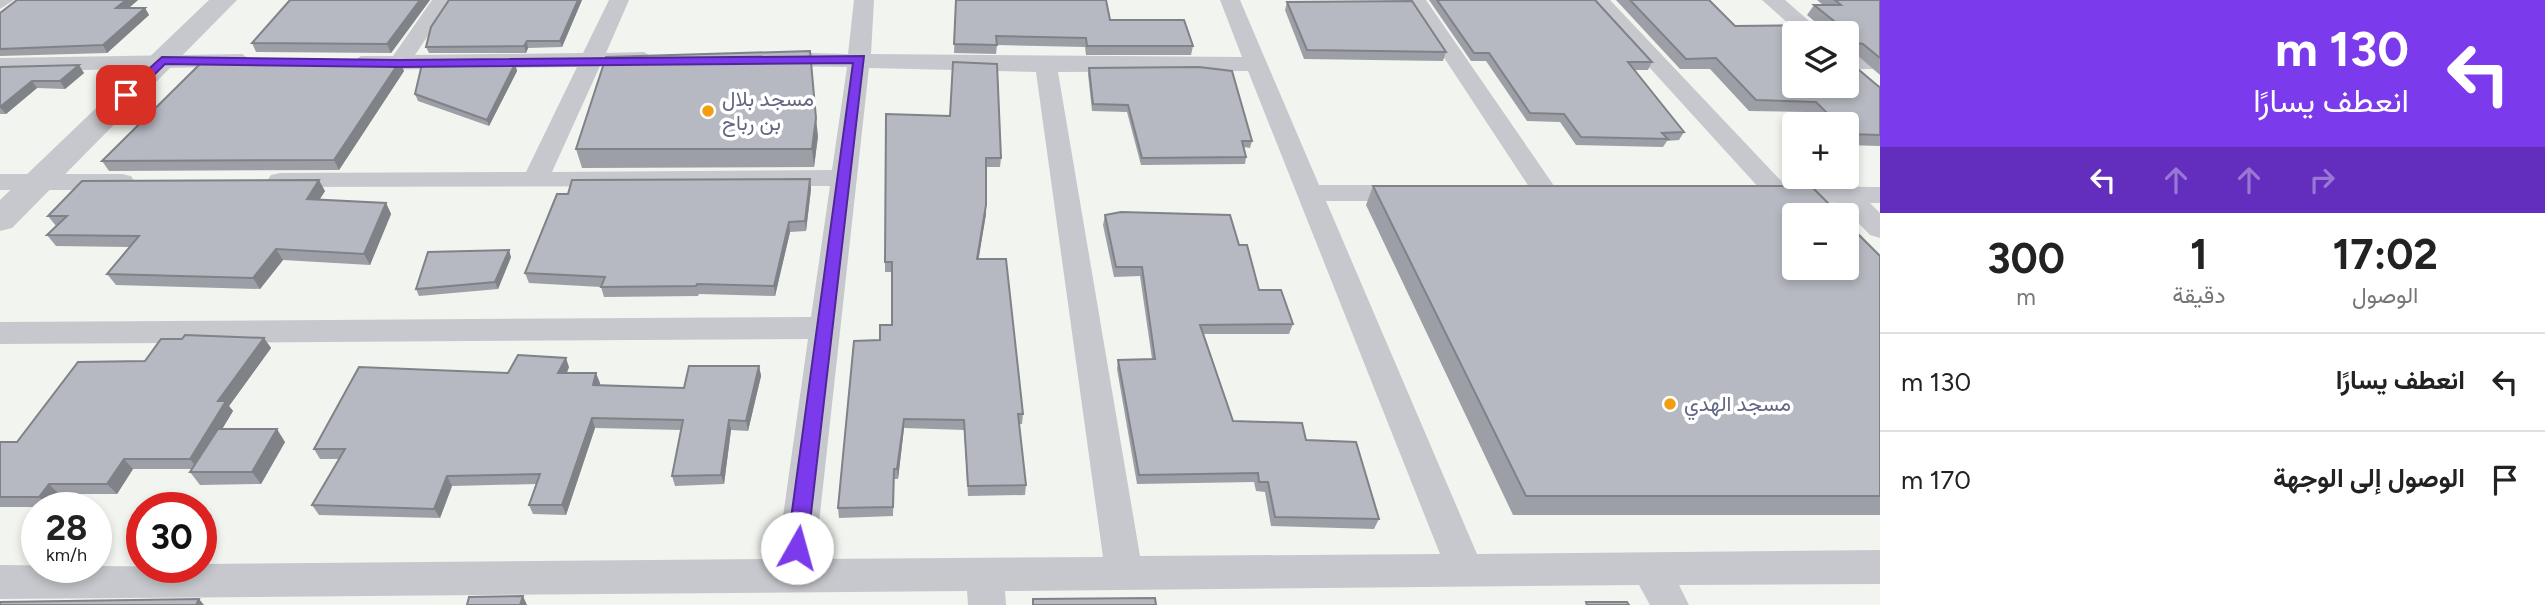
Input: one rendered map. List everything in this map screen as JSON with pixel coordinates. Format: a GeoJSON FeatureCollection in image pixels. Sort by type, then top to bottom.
{"type":"FeatureCollection","features":[{"type":"Feature","properties":{"kind":"street"},"geometry":{"type":"LineString","coordinates":[[0,220],[224,0]]}},
{"type":"Feature","properties":{"kind":"street"},"geometry":{"type":"LineString","coordinates":[[399,63],[442,0]]}},
{"type":"Feature","properties":{"kind":"street"},"geometry":{"type":"LineString","coordinates":[[536,179],[589,59],[619,0]]}},
{"type":"Feature","properties":{"kind":"street"},"geometry":{"type":"LineString","coordinates":[[794,575],[859,59],[864,0]]}},
{"type":"Feature","properties":{"kind":"street"},"geometry":{"type":"LineString","coordinates":[[1230,0],[1465,569]]}},
{"type":"Feature","properties":{"kind":"street"},"geometry":{"type":"LineString","coordinates":[[1416,0],[1546,193]]}},
{"type":"Feature","properties":{"kind":"street"},"geometry":{"type":"LineString","coordinates":[[1598,0],[1779,194]]}},
{"type":"Feature","properties":{"kind":"street"},"geometry":{"type":"LineString","coordinates":[[1772,0],[1797,21]]}},
{"type":"Feature","properties":{"kind":"street"},"geometry":{"type":"LineString","coordinates":[[343,62],[670,59]]}},
{"type":"Feature","properties":{"kind":"street"},"geometry":{"type":"LineString","coordinates":[[751,59],[859,59],[1046,65],[1257,64]]}},
{"type":"Feature","properties":{"kind":"street"},"geometry":{"type":"LineString","coordinates":[[0,65],[162,61],[259,62]]}},
{"type":"Feature","properties":{"kind":"street"},"geometry":{"type":"LineString","coordinates":[[1046,65],[1124,572]]}},
{"type":"Feature","properties":{"kind":"street"},"geometry":{"type":"LineString","coordinates":[[1859,66],[1876,72]]}},
{"type":"Feature","properties":{"kind":"street"},"geometry":{"type":"LineString","coordinates":[[259,181],[842,178]]}},
{"type":"Feature","properties":{"kind":"street"},"geometry":{"type":"LineString","coordinates":[[0,183],[149,181]]}},
{"type":"Feature","properties":{"kind":"street"},"geometry":{"type":"LineString","coordinates":[[1308,193],[1434,193]]}},
{"type":"Feature","properties":{"kind":"street"},"geometry":{"type":"LineString","coordinates":[[1518,193],[1573,193]]}},
{"type":"Feature","properties":{"kind":"street"},"geometry":{"type":"LineString","coordinates":[[1738,194],[1880,195]]}},
{"type":"Feature","properties":{"kind":"street"},"geometry":{"type":"LineString","coordinates":[[1846,195],[1880,229]]}},
{"type":"Feature","properties":{"kind":"street"},"geometry":{"type":"LineString","coordinates":[[0,333],[824,328]]}},
{"type":"Feature","properties":{"kind":"street"},"geometry":{"type":"LineString","coordinates":[[0,582],[794,575],[986,590],[1124,572],[1880,568]]}},
{"type":"Feature","properties":{"kind":"street"},"geometry":{"type":"LineString","coordinates":[[1650,569],[1670,605]]}},
{"type":"Feature","properties":{"kind":"building"},"geometry":{"type":"Polygon","coordinates":[[[17,0],[126,0],[116,8],[145,8],[103,45],[0,49],[0,13],[17,0]]]}},
{"type":"Feature","properties":{"kind":"building"},"geometry":{"type":"Polygon","coordinates":[[[290,0],[420,0],[387,44],[252,43],[290,0]]]}},
{"type":"Feature","properties":{"kind":"building"},"geometry":{"type":"Polygon","coordinates":[[[449,0],[578,0],[560,41],[527,41],[524,46],[426,47],[431,27],[449,0]]]}},
{"type":"Feature","properties":{"kind":"building"},"geometry":{"type":"Polygon","coordinates":[[[956,0],[1106,0],[1110,20],[1184,20],[1193,46],[1087,46],[1086,38],[996,36],[997,45],[954,44],[956,0]]]}},
{"type":"Feature","properties":{"kind":"building"},"geometry":{"type":"Polygon","coordinates":[[[1437,0],[1595,0],[1652,62],[1628,62],[1684,132],[1662,133],[1668,139],[1581,137],[1564,114],[1530,113],[1489,53],[1474,53],[1437,0]]]}},
{"type":"Feature","properties":{"kind":"building"},"geometry":{"type":"Polygon","coordinates":[[[1630,0],[1709,0],[1735,26],[1782,26],[1782,98],[1859,98],[1859,70],[1880,87],[1880,135],[1859,134],[1859,112],[1826,112],[1816,102],[1756,100],[1716,58],[1686,59],[1630,0]]]}},
{"type":"Feature","properties":{"kind":"building"},"geometry":{"type":"Polygon","coordinates":[[[1835,0],[1880,0],[1880,58],[1859,43],[1859,21],[1834,21],[1814,5],[1841,5],[1835,0]]]}},
{"type":"Feature","properties":{"kind":"building"},"geometry":{"type":"Polygon","coordinates":[[[1412,1],[1446,52],[1307,50],[1287,2],[1412,1]]]}},
{"type":"Feature","properties":{"kind":"building","name":"مسجد بلال بن رباح"},"geometry":{"type":"Polygon","coordinates":[[[810,51],[816,118],[812,149],[576,149],[606,57],[810,51]]]}},
{"type":"Feature","properties":{"kind":"building"},"geometry":{"type":"Polygon","coordinates":[[[203,61],[400,61],[334,160],[102,161],[203,61]]]}},
{"type":"Feature","properties":{"kind":"building"},"geometry":{"type":"Polygon","coordinates":[[[953,62],[997,64],[1001,158],[986,158],[986,205],[977,259],[1006,259],[1023,414],[1018,414],[1026,485],[968,486],[964,420],[904,419],[897,469],[894,469],[893,507],[838,508],[854,341],[880,340],[880,325],[892,325],[892,262],[885,262],[886,114],[950,116],[953,62]]]}},
{"type":"Feature","properties":{"kind":"building"},"geometry":{"type":"Polygon","coordinates":[[[422,64],[515,64],[487,120],[415,94],[422,64]]]}},
{"type":"Feature","properties":{"kind":"building"},"geometry":{"type":"Polygon","coordinates":[[[79,65],[60,81],[32,81],[0,107],[0,67],[79,65]]]}},
{"type":"Feature","properties":{"kind":"building"},"geometry":{"type":"Polygon","coordinates":[[[1199,67],[1232,71],[1252,141],[1242,141],[1246,157],[1142,158],[1128,105],[1093,104],[1089,68],[1199,67]]]}},
{"type":"Feature","properties":{"kind":"building"},"geometry":{"type":"Polygon","coordinates":[[[810,179],[805,221],[789,222],[774,286],[697,284],[601,287],[605,277],[525,273],[557,194],[568,194],[572,180],[810,179]]]}},
{"type":"Feature","properties":{"kind":"building"},"geometry":{"type":"Polygon","coordinates":[[[319,180],[307,199],[386,203],[364,254],[276,249],[253,278],[107,274],[139,236],[47,235],[67,216],[48,216],[82,181],[319,180]]]}},
{"type":"Feature","properties":{"kind":"building","name":"مسجد الهدي"},"geometry":{"type":"Polygon","coordinates":[[[1373,186],[1782,186],[1782,189],[1814,189],[1828,203],[1782,203],[1782,280],[1859,280],[1859,235],[1880,256],[1880,496],[1526,496],[1373,186]]]}},
{"type":"Feature","properties":{"kind":"building"},"geometry":{"type":"Polygon","coordinates":[[[1121,212],[1230,215],[1239,245],[1247,245],[1259,290],[1281,290],[1293,324],[1200,325],[1233,421],[1302,423],[1306,440],[1356,442],[1379,519],[1275,517],[1268,482],[1259,482],[1258,473],[1139,475],[1118,360],[1155,359],[1142,267],[1116,267],[1105,215],[1121,212]]]}},
{"type":"Feature","properties":{"kind":"building"},"geometry":{"type":"Polygon","coordinates":[[[509,250],[495,282],[416,289],[428,252],[509,250]]]}},
{"type":"Feature","properties":{"kind":"building"},"geometry":{"type":"Polygon","coordinates":[[[185,335],[264,338],[218,401],[226,401],[190,459],[124,459],[107,484],[49,484],[43,492],[21,492],[21,497],[0,497],[0,442],[17,442],[78,362],[145,361],[161,339],[182,339],[185,335]]]}},
{"type":"Feature","properties":{"kind":"building"},"geometry":{"type":"Polygon","coordinates":[[[518,355],[566,358],[558,373],[596,373],[593,385],[684,388],[689,366],[759,366],[746,421],[729,420],[721,475],[672,476],[683,420],[592,418],[562,505],[529,505],[540,474],[447,476],[434,509],[312,505],[345,449],[314,449],[359,367],[508,373],[518,355]]]}},
{"type":"Feature","properties":{"kind":"building"},"geometry":{"type":"Polygon","coordinates":[[[218,429],[277,429],[252,472],[190,472],[218,429]]]}},
{"type":"Feature","properties":{"kind":"building"},"geometry":{"type":"Polygon","coordinates":[[[523,596],[520,605],[467,605],[469,597],[523,596]]]}},
{"type":"Feature","properties":{"kind":"building"},"geometry":{"type":"Polygon","coordinates":[[[1155,598],[1156,605],[1033,605],[1033,599],[1155,598]]]}},
{"type":"Feature","properties":{"kind":"building"},"geometry":{"type":"Polygon","coordinates":[[[199,599],[196,605],[0,605],[0,602],[199,599]]]}},
{"type":"Feature","properties":{"kind":"building"},"geometry":{"type":"Polygon","coordinates":[[[1586,602],[1627,602],[1629,605],[1587,605],[1586,602]]]}},
{"type":"Feature","properties":{"kind":"place","name":"مسجد بلال بن رباح"},"geometry":{"type":"Point","coordinates":[708,111]}},
{"type":"Feature","properties":{"kind":"place","name":"مسجد الهدي"},"geometry":{"type":"Point","coordinates":[1670,404]}},
{"type":"Feature","properties":{"kind":"route"},"geometry":{"type":"LineString","coordinates":[[126,95],[162,61],[399,63],[589,59],[859,59],[797,548]]}}]}
